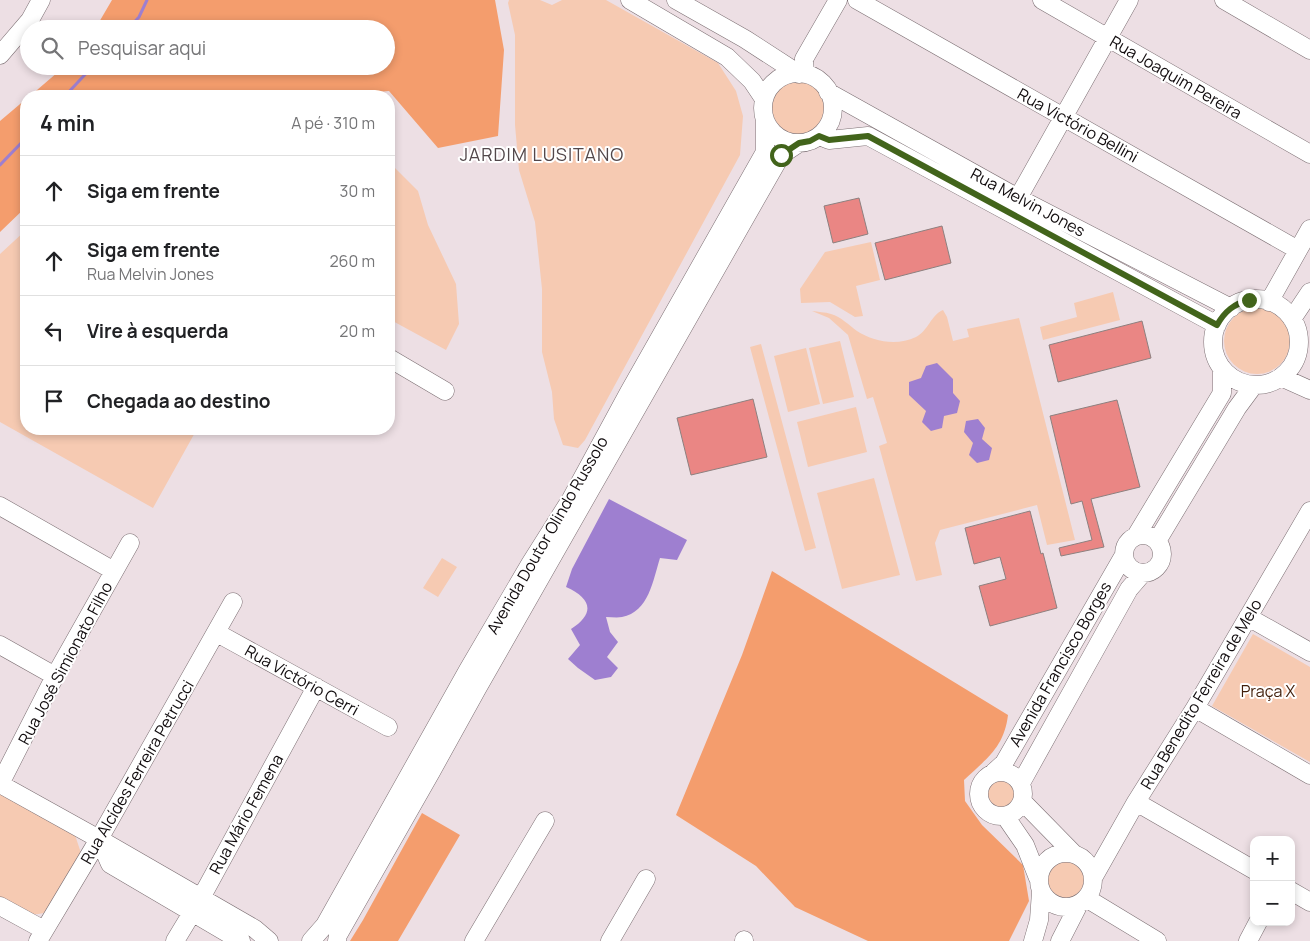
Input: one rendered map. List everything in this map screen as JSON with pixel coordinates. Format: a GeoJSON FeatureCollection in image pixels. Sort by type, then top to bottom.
{"type":"FeatureCollection","features":[{"type":"Feature","properties":{"kind":"street"},"geometry":{"type":"LineString","coordinates":[[30,20],[42,0]]}},
{"type":"Feature","properties":{"kind":"street"},"geometry":{"type":"LineString","coordinates":[[630,0],[727,57],[752,80],[764,99]]}},
{"type":"Feature","properties":{"kind":"street"},"geometry":{"type":"LineString","coordinates":[[676,0],[822,84],[832,101],[833,111],[826,129],[810,141],[789,142],[779,138],[765,122],[764,99],[769,89],[777,80],[788,75],[802,74]]}},
{"type":"Feature","properties":{"kind":"street"},"geometry":{"type":"LineString","coordinates":[[802,74],[804,59],[838,0]]}},
{"type":"Feature","properties":{"kind":"street","name":"Rua Victório Bellini"},"geometry":{"type":"LineString","coordinates":[[857,0],[1298,250]]}},
{"type":"Feature","properties":{"kind":"street","name":"Rua Joaquim Pereira"},"geometry":{"type":"LineString","coordinates":[[1042,0],[1310,154]]}},
{"type":"Feature","properties":{"kind":"street"},"geometry":{"type":"LineString","coordinates":[[1018,198],[1129,0]]}},
{"type":"Feature","properties":{"kind":"street"},"geometry":{"type":"LineString","coordinates":[[1224,0],[1310,50]]}},
{"type":"Feature","properties":{"kind":"street"},"geometry":{"type":"LineString","coordinates":[[0,56],[20,32]]}},
{"type":"Feature","properties":{"kind":"street","name":"Rua Melvin Jones"},"geometry":{"type":"LineString","coordinates":[[828,92],[1018,198],[1231,308]]}},
{"type":"Feature","properties":{"kind":"street","name":"Avenida Doutor Olindo Russolo"},"geometry":{"type":"LineString","coordinates":[[536,568],[629,392],[764,152],[765,122]]}},
{"type":"Feature","properties":{"kind":"street","name":"Rua Melvin Jones"},"geometry":{"type":"LineString","coordinates":[[819,136],[829,140],[868,136],[1217,325]]}},
{"type":"Feature","properties":{"kind":"street","name":"Avenida Doutor Olindo Russolo"},"geometry":{"type":"LineString","coordinates":[[310,941],[326,925],[781,155],[799,143]]}},
{"type":"Feature","properties":{"kind":"street"},"geometry":{"type":"LineString","coordinates":[[1269,302],[1310,229]]}},
{"type":"Feature","properties":{"kind":"street"},"geometry":{"type":"LineString","coordinates":[[1292,319],[1310,292]]}},
{"type":"Feature","properties":{"kind":"street"},"geometry":{"type":"LineString","coordinates":[[1249,300],[1269,302],[1278,306],[1292,319],[1304,349],[1290,369],[1281,377],[1268,383],[1254,385],[1242,383],[1230,377],[1222,368],[1216,358],[1213,347],[1214,336],[1217,325],[1223,315],[1231,308],[1249,300]]}},
{"type":"Feature","properties":{"kind":"street"},"geometry":{"type":"LineString","coordinates":[[395,362],[445,392]]}},
{"type":"Feature","properties":{"kind":"street"},"geometry":{"type":"LineString","coordinates":[[1136,536],[1147,536],[1157,541],[1162,551],[1161,562],[1153,571],[1142,574],[1131,570],[1124,554],[1127,544],[1136,536],[1222,393],[1222,368]]}},
{"type":"Feature","properties":{"kind":"street"},"geometry":{"type":"LineString","coordinates":[[1281,377],[1310,390]]}},
{"type":"Feature","properties":{"kind":"street"},"geometry":{"type":"LineString","coordinates":[[1157,541],[1237,408],[1254,385]]}},
{"type":"Feature","properties":{"kind":"street"},"geometry":{"type":"LineString","coordinates":[[0,506],[114,571]]}},
{"type":"Feature","properties":{"kind":"street","name":"Rua Benedito Ferreira de Melo"},"geometry":{"type":"LineString","coordinates":[[1093,878],[1136,802],[1195,708],[1309,515]]}},
{"type":"Feature","properties":{"kind":"street","name":"Rua José Simionato Filho"},"geometry":{"type":"LineString","coordinates":[[0,784],[55,676],[130,543]]}},
{"type":"Feature","properties":{"kind":"street","name":"Avenida Francisco Borges"},"geometry":{"type":"LineString","coordinates":[[994,772],[1004,763],[1124,554]]}},
{"type":"Feature","properties":{"kind":"street","name":"Avenida Francisco Borges"},"geometry":{"type":"LineString","coordinates":[[1021,783],[1130,589],[1142,574]]}},
{"type":"Feature","properties":{"kind":"street","name":"Rua Alcídes Ferreira Petrucci"},"geometry":{"type":"LineString","coordinates":[[41,936],[99,839],[233,602]]}},
{"type":"Feature","properties":{"kind":"street"},"geometry":{"type":"LineString","coordinates":[[1248,617],[1310,652]]}},
{"type":"Feature","properties":{"kind":"street","name":"Rua Victório Cerri"},"geometry":{"type":"LineString","coordinates":[[217,633],[388,727]]}},
{"type":"Feature","properties":{"kind":"street"},"geometry":{"type":"LineString","coordinates":[[0,645],[55,676]]}},
{"type":"Feature","properties":{"kind":"street","name":"Avenida Doutor Olindo Russolo"},"geometry":{"type":"LineString","coordinates":[[337,941],[338,935],[432,772],[472,680]]}},
{"type":"Feature","properties":{"kind":"street","name":"Rua Mário Femena"},"geometry":{"type":"LineString","coordinates":[[175,941],[316,687]]}},
{"type":"Feature","properties":{"kind":"street"},"geometry":{"type":"LineString","coordinates":[[1195,708],[1310,775]]}},
{"type":"Feature","properties":{"kind":"street"},"geometry":{"type":"LineString","coordinates":[[994,772],[1010,773],[1017,777],[1021,783],[1024,789],[1023,802],[1016,812],[1004,816],[990,814],[980,802],[980,788],[983,781],[994,772]]}},
{"type":"Feature","properties":{"kind":"street"},"geometry":{"type":"LineString","coordinates":[[0,784],[99,839],[196,905],[241,941]]}},
{"type":"Feature","properties":{"kind":"street"},"geometry":{"type":"LineString","coordinates":[[1023,802],[1073,854]]}},
{"type":"Feature","properties":{"kind":"street"},"geometry":{"type":"LineString","coordinates":[[1136,802],[1250,868]]}},
{"type":"Feature","properties":{"kind":"street"},"geometry":{"type":"LineString","coordinates":[[1004,816],[1025,844],[1046,900],[1062,907],[1071,907],[1083,901]]}},
{"type":"Feature","properties":{"kind":"street"},"geometry":{"type":"LineString","coordinates":[[474,941],[545,821]]}},
{"type":"Feature","properties":{"kind":"street"},"geometry":{"type":"LineString","coordinates":[[1033,941],[1039,920],[1040,885],[1044,863],[1050,858],[1065,852],[1087,862],[1093,878],[1090,892],[1060,941]]}},
{"type":"Feature","properties":{"kind":"street"},"geometry":{"type":"LineString","coordinates":[[610,941],[646,879]]}},
{"type":"Feature","properties":{"kind":"street"},"geometry":{"type":"LineString","coordinates":[[1295,894],[1310,902]]}},
{"type":"Feature","properties":{"kind":"street"},"geometry":{"type":"LineString","coordinates":[[1083,901],[1156,941]]}},
{"type":"Feature","properties":{"kind":"street"},"geometry":{"type":"LineString","coordinates":[[196,905],[255,929],[269,941]]}},
{"type":"Feature","properties":{"kind":"street"},"geometry":{"type":"LineString","coordinates":[[0,906],[41,936]]}},
{"type":"Feature","properties":{"kind":"street"},"geometry":{"type":"LineString","coordinates":[[1248,941],[1256,926]]}},
{"type":"Feature","properties":{"kind":"street"},"geometry":{"type":"LineString","coordinates":[[300,941],[310,941]]}},
{"type":"Feature","properties":{"kind":"green space"},"geometry":{"type":"Polygon","coordinates":[[[509,0],[540,0],[552,5],[562,0],[606,0],[718,63],[736,91],[743,116],[740,155],[585,440],[578,448],[563,445],[554,419],[552,392],[542,352],[542,289],[535,222],[519,170],[515,125],[515,35],[509,0]]]}},
{"type":"Feature","properties":{"kind":"green space"},"geometry":{"type":"Polygon","coordinates":[[[798,78],[814,83],[819,87],[823,92],[828,108],[823,124],[819,129],[814,133],[798,138],[782,133],[777,129],[773,124],[768,108],[773,92],[777,87],[782,83],[798,78]]]}},
{"type":"Feature","properties":{"kind":"green space"},"geometry":{"type":"Polygon","coordinates":[[[395,168],[418,191],[428,225],[456,284],[459,324],[446,350],[395,322],[395,168]]]}},
{"type":"Feature","properties":{"kind":"green space"},"geometry":{"type":"Polygon","coordinates":[[[20,236],[20,433],[0,422],[0,254],[20,236]]]}},
{"type":"Feature","properties":{"kind":"green space"},"geometry":{"type":"Polygon","coordinates":[[[871,242],[880,280],[856,286],[863,316],[855,317],[830,302],[801,303],[800,289],[825,252],[871,242]]]}},
{"type":"Feature","properties":{"kind":"green space"},"geometry":{"type":"Polygon","coordinates":[[[1113,292],[1120,320],[1043,340],[1040,327],[1077,317],[1074,303],[1113,292]]]}},
{"type":"Feature","properties":{"kind":"green space"},"geometry":{"type":"Polygon","coordinates":[[[1251,308],[1263,308],[1275,313],[1285,323],[1290,335],[1288,354],[1275,369],[1263,374],[1251,374],[1239,369],[1229,359],[1224,347],[1224,335],[1229,323],[1239,313],[1251,308]]]}},
{"type":"Feature","properties":{"kind":"green space"},"geometry":{"type":"Polygon","coordinates":[[[943,310],[947,317],[953,341],[969,337],[967,329],[1019,318],[1075,540],[1047,545],[1037,505],[940,530],[935,543],[942,575],[916,581],[879,446],[887,443],[873,397],[867,399],[848,335],[829,318],[812,311],[835,315],[864,335],[886,342],[893,342],[916,337],[924,331],[935,315],[943,310]]]}},
{"type":"Feature","properties":{"kind":"green space"},"geometry":{"type":"Polygon","coordinates":[[[840,341],[854,397],[823,404],[809,348],[840,341]]]}},
{"type":"Feature","properties":{"kind":"green space"},"geometry":{"type":"Polygon","coordinates":[[[761,344],[816,548],[805,551],[750,347],[761,344]]]}},
{"type":"Feature","properties":{"kind":"green space"},"geometry":{"type":"Polygon","coordinates":[[[806,348],[820,404],[788,412],[774,356],[806,348]]]}},
{"type":"Feature","properties":{"kind":"green space"},"geometry":{"type":"Polygon","coordinates":[[[856,407],[867,452],[808,467],[797,422],[856,407]]]}},
{"type":"Feature","properties":{"kind":"green space"},"geometry":{"type":"Polygon","coordinates":[[[23,435],[194,435],[153,508],[23,435]]]}},
{"type":"Feature","properties":{"kind":"green space"},"geometry":{"type":"Polygon","coordinates":[[[874,478],[900,575],[842,589],[817,493],[874,478]]]}},
{"type":"Feature","properties":{"kind":"green space"},"geometry":{"type":"Polygon","coordinates":[[[442,558],[457,567],[438,597],[423,588],[442,558]]]}},
{"type":"Feature","properties":{"kind":"green space","name":"Praça X"},"geometry":{"type":"Polygon","coordinates":[[[1253,634],[1310,667],[1310,762],[1212,706],[1253,634]]]}},
{"type":"Feature","properties":{"kind":"green space"},"geometry":{"type":"Polygon","coordinates":[[[1002,777],[1009,778],[1014,782],[1018,787],[1018,801],[1014,806],[1009,810],[1002,811],[995,810],[990,806],[986,801],[985,794],[986,787],[990,782],[995,778],[1002,777]]]}},
{"type":"Feature","properties":{"kind":"green space"},"geometry":{"type":"Polygon","coordinates":[[[0,792],[75,835],[81,853],[48,911],[29,914],[0,899],[0,792]]]}},
{"type":"Feature","properties":{"kind":"green space"},"geometry":{"type":"Polygon","coordinates":[[[1062,858],[1070,858],[1082,864],[1088,880],[1082,896],[1070,902],[1062,902],[1050,896],[1044,884],[1044,876],[1050,864],[1062,858]]]}},
{"type":"Feature","properties":{"kind":"shaded area"},"geometry":{"type":"Polygon","coordinates":[[[112,0],[495,0],[504,50],[498,136],[438,148],[395,98],[395,90],[37,90],[54,75],[395,75],[395,20],[100,20],[112,0]]]}},
{"type":"Feature","properties":{"kind":"shaded area"},"geometry":{"type":"Polygon","coordinates":[[[20,104],[20,213],[0,232],[0,121],[20,104]]]}},
{"type":"Feature","properties":{"kind":"shaded area"},"geometry":{"type":"Polygon","coordinates":[[[937,363],[953,379],[953,393],[960,401],[957,413],[944,416],[942,428],[931,431],[922,422],[926,411],[909,395],[909,382],[921,378],[926,366],[937,363]]]}},
{"type":"Feature","properties":{"kind":"shaded area"},"geometry":{"type":"Polygon","coordinates":[[[978,419],[985,428],[982,439],[992,448],[989,460],[977,463],[969,455],[973,443],[964,432],[966,421],[978,419]]]}},
{"type":"Feature","properties":{"kind":"shaded area"},"geometry":{"type":"Polygon","coordinates":[[[609,499],[687,540],[677,560],[660,558],[649,594],[638,609],[622,617],[606,617],[610,632],[618,642],[607,657],[618,668],[611,677],[595,680],[568,659],[580,645],[571,629],[584,617],[587,612],[587,606],[581,596],[566,587],[572,569],[609,499]]]}},
{"type":"Feature","properties":{"kind":"shaded area"},"geometry":{"type":"Polygon","coordinates":[[[772,571],[1008,715],[1003,736],[998,745],[987,759],[964,780],[965,801],[982,825],[1023,865],[1029,901],[1009,941],[868,941],[795,907],[756,866],[676,815],[742,655],[772,571]]]}},
{"type":"Feature","properties":{"kind":"shaded area"},"geometry":{"type":"Polygon","coordinates":[[[422,813],[460,835],[398,941],[350,941],[363,920],[422,813]]]}},
{"type":"Feature","properties":{"kind":"building"},"geometry":{"type":"Polygon","coordinates":[[[859,198],[868,234],[833,243],[824,206],[859,198]]]}},
{"type":"Feature","properties":{"kind":"building"},"geometry":{"type":"Polygon","coordinates":[[[942,226],[951,263],[885,280],[875,243],[942,226]]]}},
{"type":"Feature","properties":{"kind":"building"},"geometry":{"type":"Polygon","coordinates":[[[1142,321],[1151,358],[1058,382],[1049,345],[1142,321]]]}},
{"type":"Feature","properties":{"kind":"building"},"geometry":{"type":"Polygon","coordinates":[[[753,399],[767,457],[691,475],[677,418],[753,399]]]}},
{"type":"Feature","properties":{"kind":"building"},"geometry":{"type":"Polygon","coordinates":[[[1117,400],[1140,487],[1091,499],[1104,547],[1061,556],[1059,548],[1092,540],[1082,501],[1071,504],[1050,416],[1117,400]]]}},
{"type":"Feature","properties":{"kind":"building"},"geometry":{"type":"Polygon","coordinates":[[[1030,511],[1057,608],[990,626],[979,586],[1006,579],[1000,557],[974,564],[965,528],[1030,511]]]}},
{"type":"Feature","properties":{"kind":"waterway"},"geometry":{"type":"LineString","coordinates":[[136,20],[147,0]]}},
{"type":"Feature","properties":{"kind":"waterway"},"geometry":{"type":"LineString","coordinates":[[71,90],[85,75]]}},
{"type":"Feature","properties":{"kind":"waterway"},"geometry":{"type":"LineString","coordinates":[[0,165],[20,144]]}},
{"type":"Feature","properties":{"kind":"district","name":"JARDIM LUSITANO"},"geometry":{"type":"Point","coordinates":[542,154]}},
{"type":"Feature","properties":{"kind":"route"},"geometry":{"type":"LineString","coordinates":[[781,155],[799,143],[810,141],[819,136],[829,140],[868,136],[1217,325],[1223,315],[1231,308],[1249,300]]}}]}
